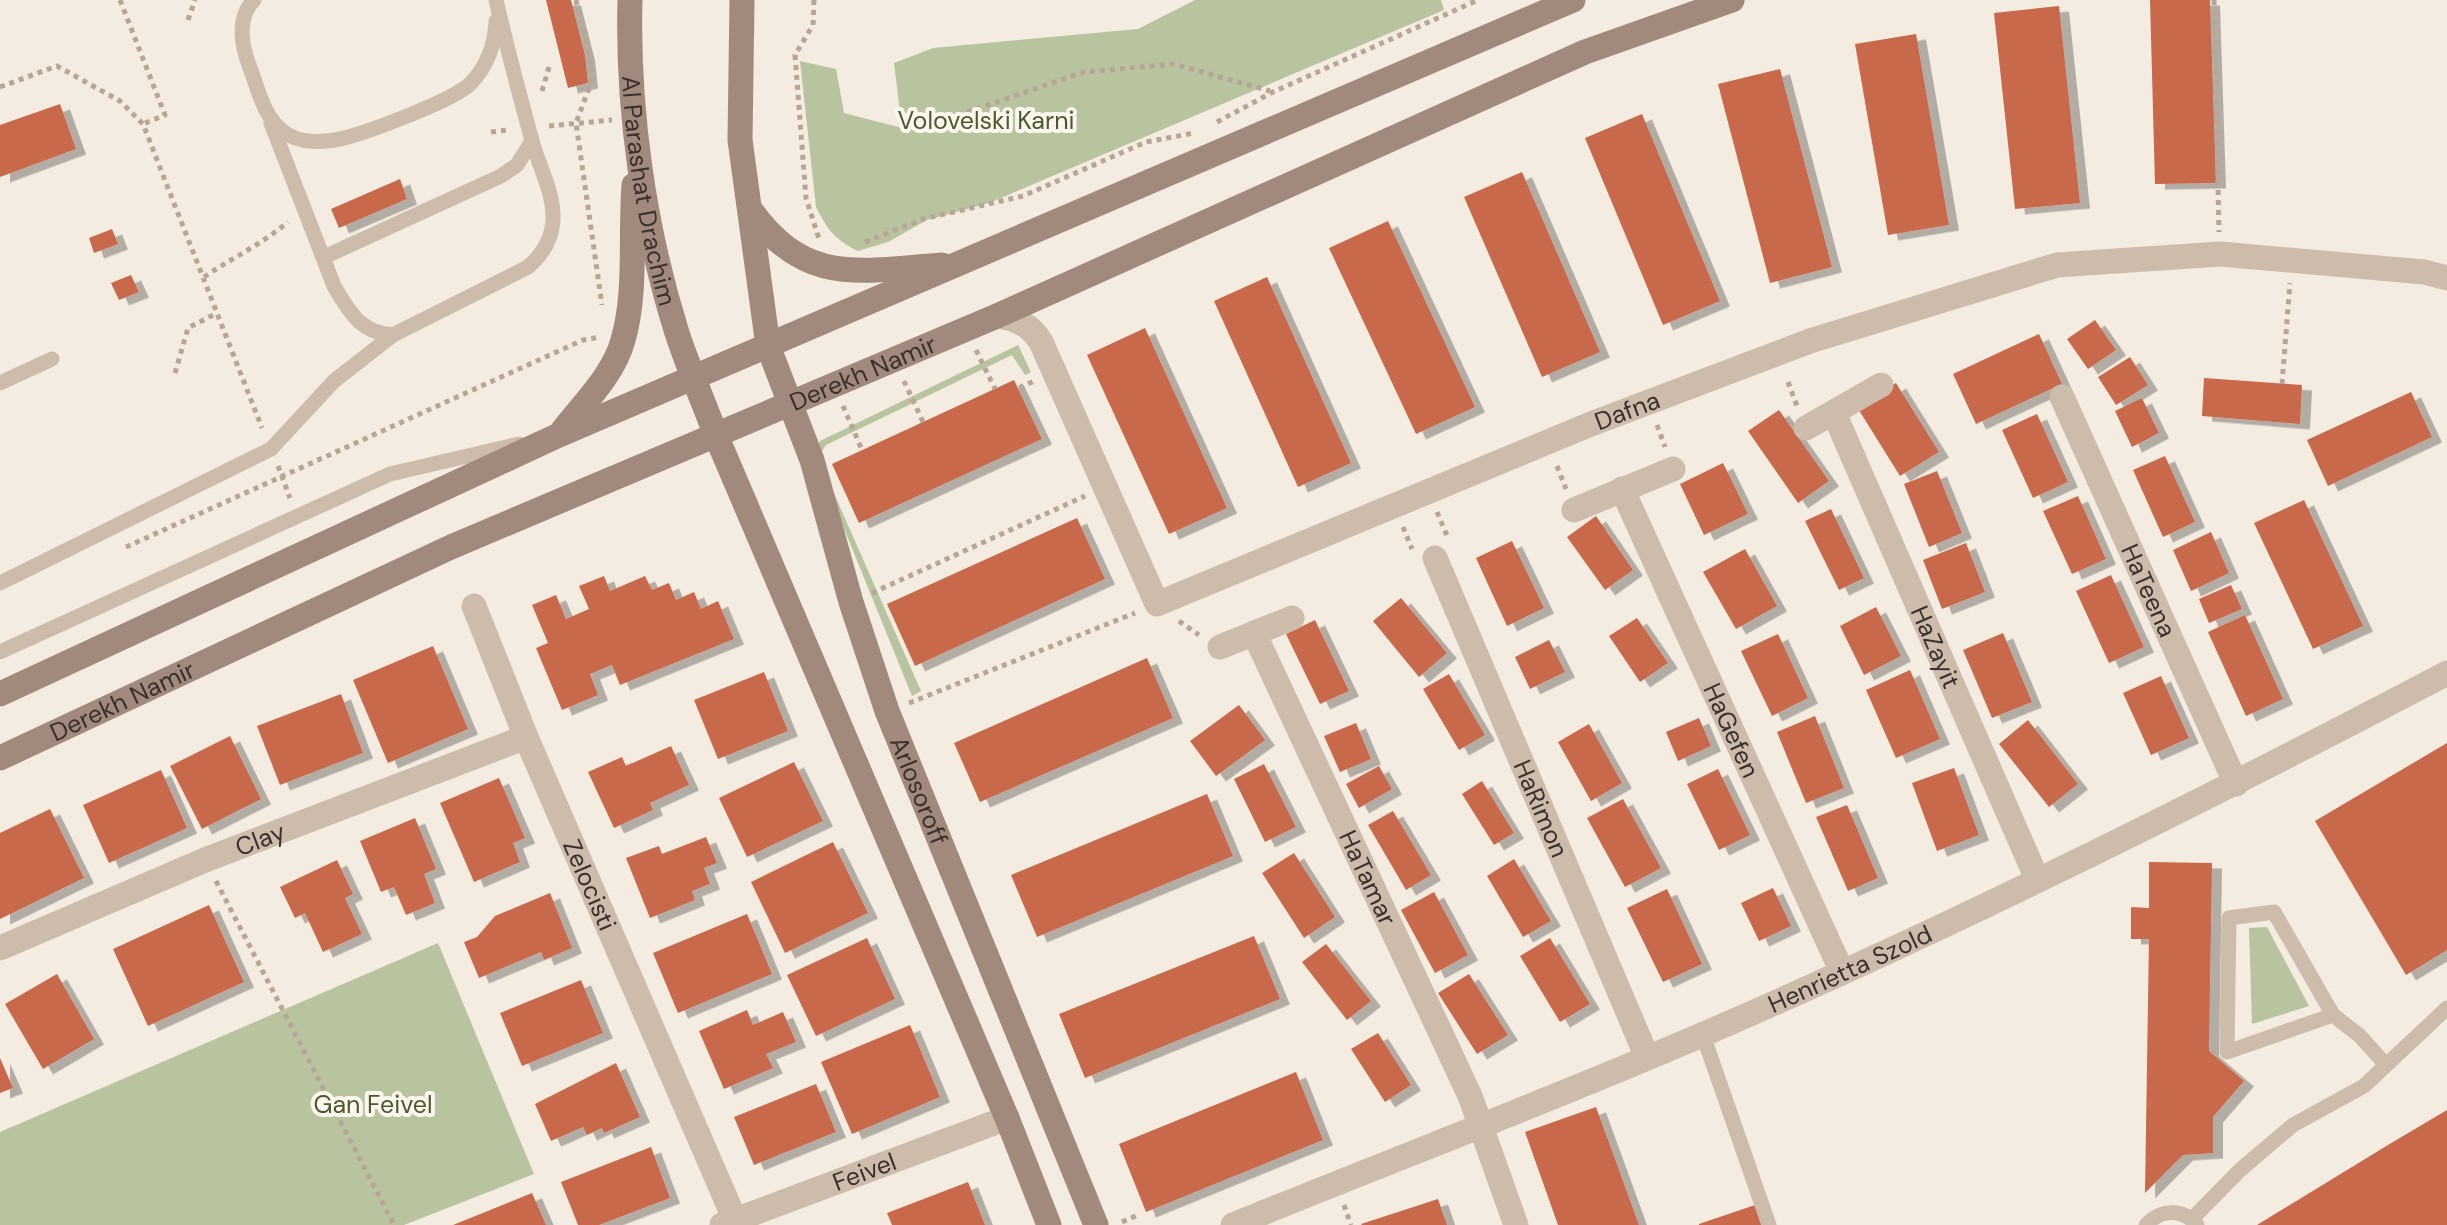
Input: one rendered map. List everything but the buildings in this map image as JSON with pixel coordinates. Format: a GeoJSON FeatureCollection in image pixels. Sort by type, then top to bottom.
{"type":"FeatureCollection","features":[{"type":"Feature","properties":{"kind":"main road","name":"Al Parashat Drachim"},"geometry":{"type":"LineString","coordinates":[[630,0],[638,145],[663,281],[694,378]]}},
{"type":"Feature","properties":{"kind":"main road"},"geometry":{"type":"LineString","coordinates":[[742,0],[740,140],[768,346]]}},
{"type":"Feature","properties":{"kind":"main road"},"geometry":{"type":"LineString","coordinates":[[0,694],[559,435],[1573,0]]}},
{"type":"Feature","properties":{"kind":"main road","name":"Derekh Namir"},"geometry":{"type":"LineString","coordinates":[[0,758],[451,547],[996,316],[1586,52],[1732,0]]}},
{"type":"Feature","properties":{"kind":"main road"},"geometry":{"type":"LineString","coordinates":[[559,435],[608,373],[615,339],[629,308],[638,145]]}},
{"type":"Feature","properties":{"kind":"main road"},"geometry":{"type":"LineString","coordinates":[[748,205],[778,243],[801,259],[827,267],[853,272],[962,263]]}},
{"type":"Feature","properties":{"kind":"main road","name":"Arlosoroff"},"geometry":{"type":"LineString","coordinates":[[768,346],[812,460],[851,602],[888,712],[1096,1225]]}},
{"type":"Feature","properties":{"kind":"main road","name":"Arlosoroff"},"geometry":{"type":"LineString","coordinates":[[694,378],[1049,1225]]}},
{"type":"Feature","properties":{"kind":"street","name":"Dafna"},"geometry":{"type":"LineString","coordinates":[[1157,604],[1635,407],[1810,342],[2057,264],[2220,254],[2424,272],[2447,278]]}},
{"type":"Feature","properties":{"kind":"street"},"geometry":{"type":"LineString","coordinates":[[996,316],[1018,320],[1035,332],[1157,604]]}},
{"type":"Feature","properties":{"kind":"street"},"geometry":{"type":"LineString","coordinates":[[1806,428],[1882,385]]}},
{"type":"Feature","properties":{"kind":"street","name":"HaTeena"},"geometry":{"type":"LineString","coordinates":[[2062,397],[2236,784]]}},
{"type":"Feature","properties":{"kind":"street","name":"HaZayit"},"geometry":{"type":"LineString","coordinates":[[1834,413],[2038,879]]}},
{"type":"Feature","properties":{"kind":"street"},"geometry":{"type":"LineString","coordinates":[[1574,510],[1673,469]]}},
{"type":"Feature","properties":{"kind":"street","name":"HaGefen"},"geometry":{"type":"LineString","coordinates":[[1622,489],[1842,972]]}},
{"type":"Feature","properties":{"kind":"street","name":"HaRimon"},"geometry":{"type":"LineString","coordinates":[[1436,558],[1647,1057]]}},
{"type":"Feature","properties":{"kind":"street","name":"Zelocisti"},"geometry":{"type":"LineString","coordinates":[[474,606],[728,1223]]}},
{"type":"Feature","properties":{"kind":"street"},"geometry":{"type":"LineString","coordinates":[[1220,647],[1292,618]]}},
{"type":"Feature","properties":{"kind":"street","name":"HaTamar"},"geometry":{"type":"LineString","coordinates":[[1254,633],[1482,1124],[1516,1225]]}},
{"type":"Feature","properties":{"kind":"street","name":"Henrietta Szold"},"geometry":{"type":"LineString","coordinates":[[1233,1225],[1647,1057],[1842,972],[2236,784],[2447,673]]}},
{"type":"Feature","properties":{"kind":"street","name":"Clay"},"geometry":{"type":"LineString","coordinates":[[0,948],[205,860],[526,737]]}},
{"type":"Feature","properties":{"kind":"street","name":"Feivel"},"geometry":{"type":"LineString","coordinates":[[728,1223],[1006,1118]]}},
{"type":"Feature","properties":{"kind":"lane"},"geometry":{"type":"LineString","coordinates":[[254,0],[242,18],[243,50],[334,286],[356,320],[378,334],[393,335]]}},
{"type":"Feature","properties":{"kind":"lane"},"geometry":{"type":"LineString","coordinates":[[270,118],[286,134],[323,141],[344,138],[449,98],[468,87],[486,64],[496,38],[497,3]]}},
{"type":"Feature","properties":{"kind":"lane"},"geometry":{"type":"LineString","coordinates":[[0,583],[271,449],[334,381],[393,335],[528,267],[544,249],[553,218],[548,185],[497,3]]}},
{"type":"Feature","properties":{"kind":"lane"},"geometry":{"type":"LineString","coordinates":[[324,257],[501,176],[517,165],[532,135]]}},
{"type":"Feature","properties":{"kind":"lane"},"geometry":{"type":"LineString","coordinates":[[0,383],[52,358]]}},
{"type":"Feature","properties":{"kind":"lane"},"geometry":{"type":"LineString","coordinates":[[0,652],[390,474],[559,435]]}},
{"type":"Feature","properties":{"kind":"lane"},"geometry":{"type":"LineString","coordinates":[[2332,1016],[2227,1052],[2230,918],[2274,912],[2332,1016],[2360,1036],[2386,1065]]}},
{"type":"Feature","properties":{"kind":"lane"},"geometry":{"type":"LineString","coordinates":[[2146,1225],[2162,1214],[2182,1214],[2194,1222],[2240,1170],[2293,1125],[2364,1086],[2447,1008]]}},
{"type":"Feature","properties":{"kind":"lane"},"geometry":{"type":"LineString","coordinates":[[1702,1034],[1769,1225]]}},
{"type":"Feature","properties":{"kind":"path"},"geometry":{"type":"LineString","coordinates":[[120,0],[164,116],[143,124]]}},
{"type":"Feature","properties":{"kind":"path"},"geometry":{"type":"LineString","coordinates":[[188,20],[195,0]]}},
{"type":"Feature","properties":{"kind":"path"},"geometry":{"type":"LineString","coordinates":[[123,548],[583,340],[615,339],[576,123],[590,83],[589,54],[576,0]]}},
{"type":"Feature","properties":{"kind":"path"},"geometry":{"type":"LineString","coordinates":[[814,0],[813,25],[795,55],[806,198],[819,237],[814,248]]}},
{"type":"Feature","properties":{"kind":"path"},"geometry":{"type":"LineString","coordinates":[[1214,124],[1273,92],[1478,0]]}},
{"type":"Feature","properties":{"kind":"path"},"geometry":{"type":"LineString","coordinates":[[2214,0],[2219,200]]}},
{"type":"Feature","properties":{"kind":"path"},"geometry":{"type":"LineString","coordinates":[[130,26],[140,22]]}},
{"type":"Feature","properties":{"kind":"path"},"geometry":{"type":"LineString","coordinates":[[898,122],[952,117],[1084,72],[1174,64],[1273,92]]}},
{"type":"Feature","properties":{"kind":"path"},"geometry":{"type":"LineString","coordinates":[[0,87],[57,66],[120,101],[143,124],[282,476]]}},
{"type":"Feature","properties":{"kind":"path"},"geometry":{"type":"LineString","coordinates":[[491,132],[532,135],[576,123],[635,118]]}},
{"type":"Feature","properties":{"kind":"path"},"geometry":{"type":"LineString","coordinates":[[861,243],[923,219],[1023,196],[1146,142],[1200,132]]}},
{"type":"Feature","properties":{"kind":"path"},"geometry":{"type":"LineString","coordinates":[[204,278],[233,257],[260,246],[306,207]]}},
{"type":"Feature","properties":{"kind":"path"},"geometry":{"type":"LineString","coordinates":[[2282,384],[2289,289]]}},
{"type":"Feature","properties":{"kind":"path"},"geometry":{"type":"LineString","coordinates":[[175,373],[188,328],[217,313]]}},
{"type":"Feature","properties":{"kind":"path"},"geometry":{"type":"LineString","coordinates":[[966,329],[995,388]]}},
{"type":"Feature","properties":{"kind":"path"},"geometry":{"type":"LineString","coordinates":[[894,360],[924,422]]}},
{"type":"Feature","properties":{"kind":"path"},"geometry":{"type":"LineString","coordinates":[[834,385],[862,450]]}},
{"type":"Feature","properties":{"kind":"path"},"geometry":{"type":"LineString","coordinates":[[851,602],[1105,486]]}},
{"type":"Feature","properties":{"kind":"path"},"geometry":{"type":"LineString","coordinates":[[888,712],[1157,604],[1220,647]]}},
{"type":"Feature","properties":{"kind":"path"},"geometry":{"type":"LineString","coordinates":[[205,860],[394,1225]]}},
{"type":"Feature","properties":{"kind":"path"},"geometry":{"type":"LineString","coordinates":[[1114,1225],[1136,1216]]}},
{"type":"Feature","properties":{"kind":"green space","name":"Volovelski Karni"},"geometry":{"type":"Polygon","coordinates":[[[1195,0],[1441,0],[1444,10],[989,203],[927,220],[888,242],[858,251],[838,238],[824,222],[816,207],[800,61],[836,69],[844,113],[902,128],[894,63],[933,48],[1138,29],[1195,0]]]}},
{"type":"Feature","properties":{"kind":"green space"},"geometry":{"type":"Polygon","coordinates":[[[1018,345],[1031,372],[1025,375],[1012,355],[826,445],[818,457],[921,691],[912,696],[815,457],[820,441],[1018,345]]]}},
{"type":"Feature","properties":{"kind":"green space"},"geometry":{"type":"Polygon","coordinates":[[[2267,927],[2309,1006],[2252,1024],[2249,928],[2267,927]]]}},
{"type":"Feature","properties":{"kind":"green space","name":"Gan Feivel"},"geometry":{"type":"Polygon","coordinates":[[[438,943],[534,1174],[404,1225],[0,1225],[0,1132],[438,943]]]}}]}
